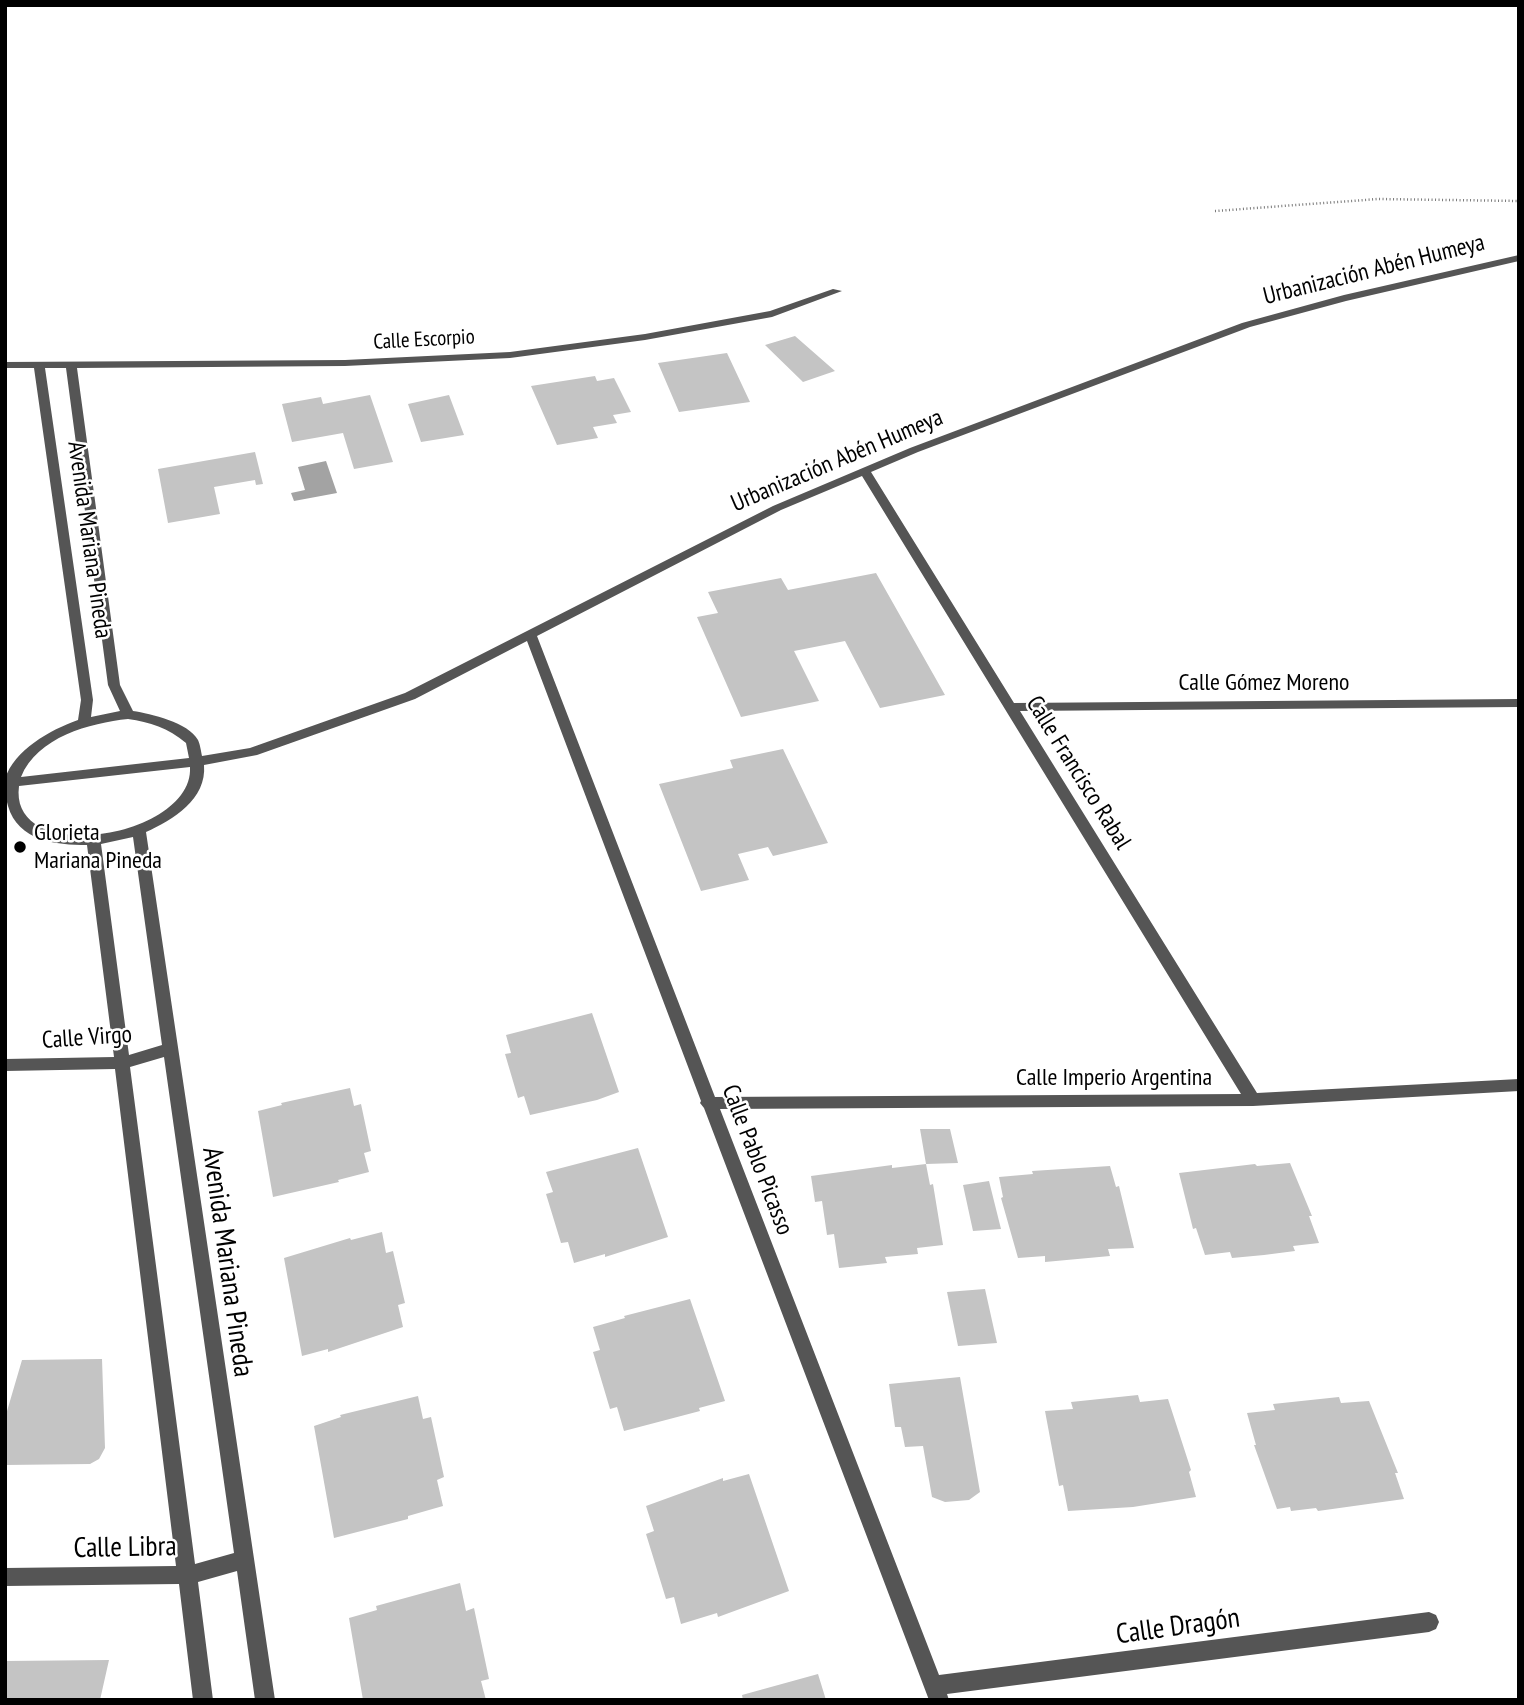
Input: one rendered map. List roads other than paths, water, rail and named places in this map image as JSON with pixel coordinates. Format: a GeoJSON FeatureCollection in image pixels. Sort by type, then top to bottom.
{"type":"FeatureCollection","features":[{"type":"Feature","properties":{"kind":"street","name":"Urbanización Abén Humeya"},"geometry":{"type":"LineString","coordinates":[[8,783],[196,762],[252,752],[411,696],[777,508],[864,470],[1246,325],[1344,298],[1519,258]]}},
{"type":"Feature","properties":{"kind":"street","name":"Calle Escorpio"},"geometry":{"type":"LineString","coordinates":[[5,365],[345,363],[510,355],[645,337],[772,314],[837,291]]}},
{"type":"Feature","properties":{"kind":"street","name":"Avenida Mariana Pineda"},"geometry":{"type":"LineString","coordinates":[[39,365],[86,700],[84,722]]}},
{"type":"Feature","properties":{"kind":"street","name":"Avenida Mariana Pineda"},"geometry":{"type":"LineString","coordinates":[[71,366],[114,685],[128,715]]}},
{"type":"Feature","properties":{"kind":"street","name":"Calle Francisco Rabal"},"geometry":{"type":"LineString","coordinates":[[864,470],[1253,1100]]}},
{"type":"Feature","properties":{"kind":"street","name":"Calle Pablo Picasso"},"geometry":{"type":"LineString","coordinates":[[531,636],[708,1103],[937,1693]]}},
{"type":"Feature","properties":{"kind":"street","name":"Calle Gómez Moreno"},"geometry":{"type":"LineString","coordinates":[[1010,707],[1519,704]]}},
{"type":"Feature","properties":{"kind":"street"},"geometry":{"type":"LineString","coordinates":[[128,715],[155,718],[177,727],[192,741],[197,778],[186,798],[166,817],[139,831],[94,842],[64,841],[39,833],[20,820],[11,802],[8,783],[37,747],[58,732],[84,722],[128,715]]}},
{"type":"Feature","properties":{"kind":"street","name":"Avenida Mariana Pineda"},"geometry":{"type":"LineString","coordinates":[[139,831],[264,1700]]}},
{"type":"Feature","properties":{"kind":"street"},"geometry":{"type":"LineString","coordinates":[[94,842],[203,1700]]}},
{"type":"Feature","properties":{"kind":"street","name":"Calle Virgo"},"geometry":{"type":"LineString","coordinates":[[5,1065],[122,1063],[170,1049]]}},
{"type":"Feature","properties":{"kind":"street","name":"Calle Imperio Argentina"},"geometry":{"type":"LineString","coordinates":[[708,1103],[1253,1100],[1519,1085]]}},
{"type":"Feature","properties":{"kind":"street","name":"Calle Libra"},"geometry":{"type":"LineString","coordinates":[[5,1577],[188,1575],[244,1560]]}},
{"type":"Feature","properties":{"kind":"street","name":"Calle Dragón"},"geometry":{"type":"LineString","coordinates":[[937,1693],[1429,1622]]}},
{"type":"Feature","properties":{"kind":"place","name":"Glorieta Mariana Pineda"},"geometry":{"type":"Point","coordinates":[20,847]}}]}
